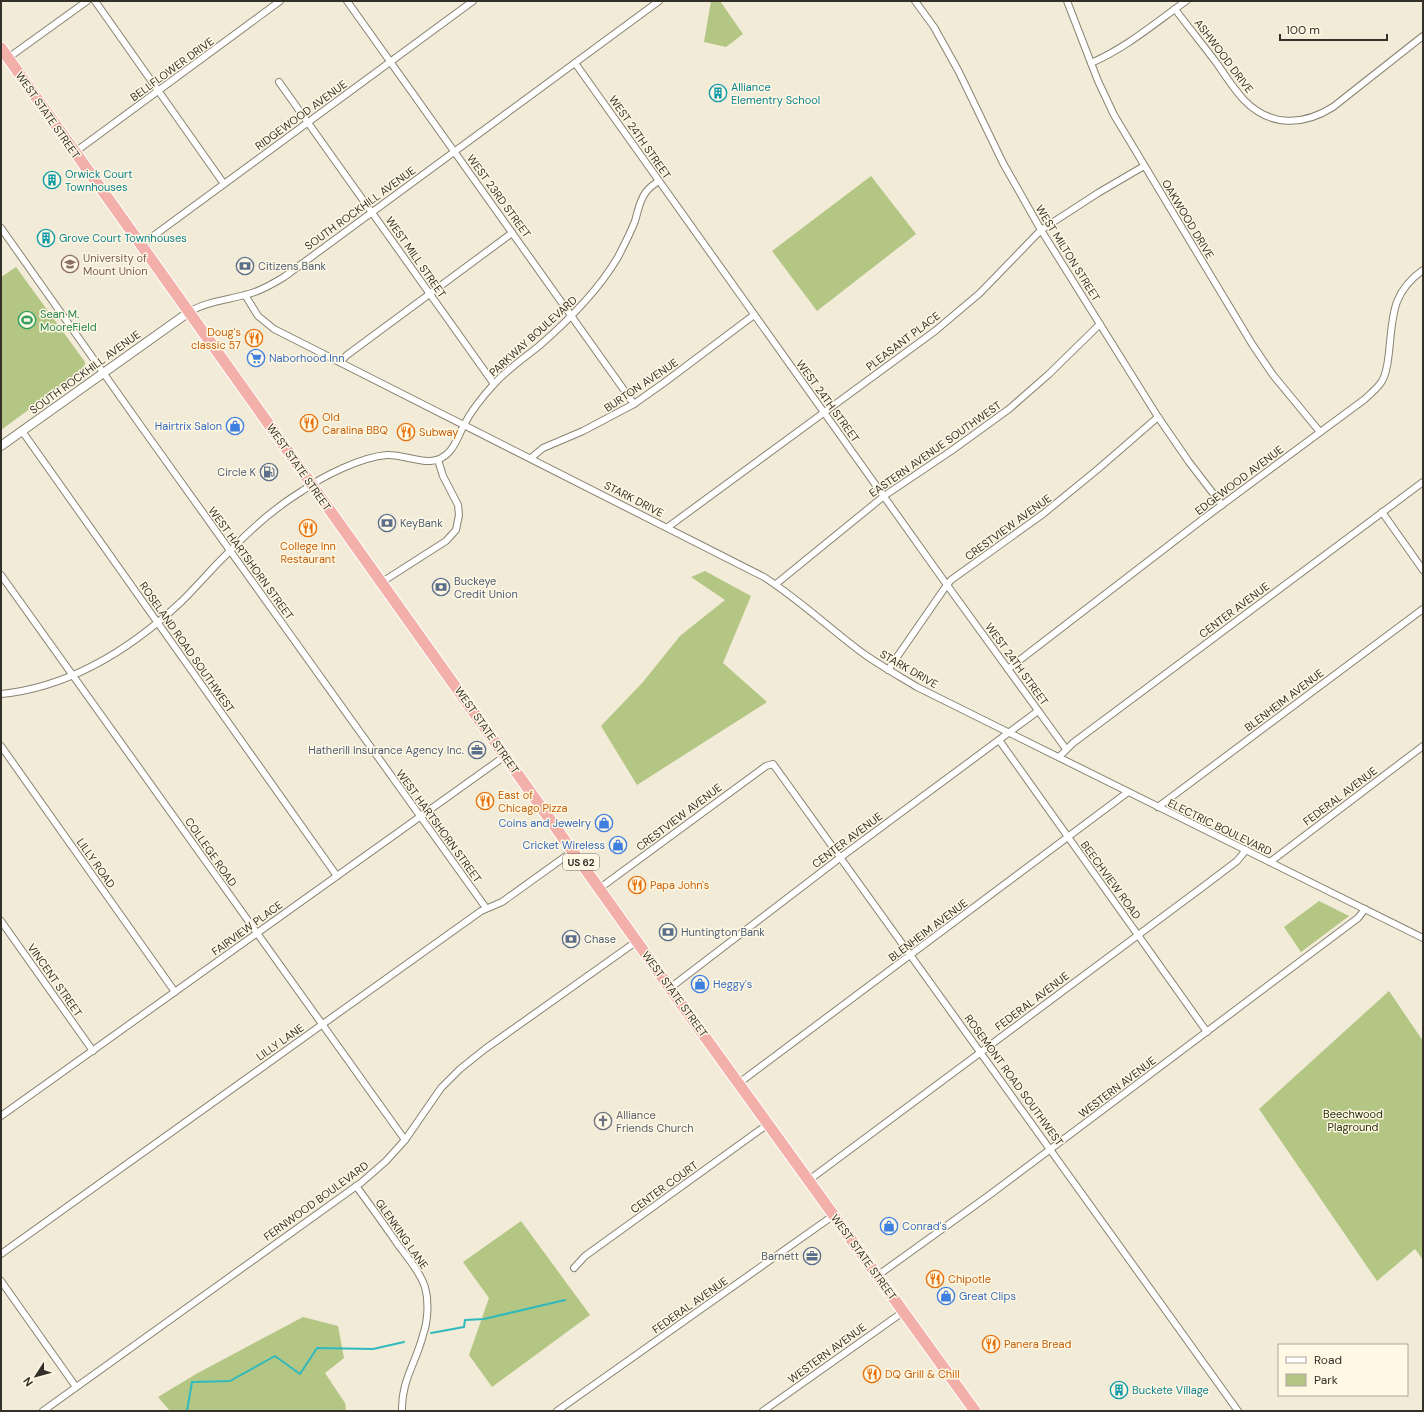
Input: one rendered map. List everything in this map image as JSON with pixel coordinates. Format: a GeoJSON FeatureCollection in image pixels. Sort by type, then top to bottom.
{"type":"FeatureCollection","features":[{"type":"Feature","properties":{"kind":"highway","name":"WEST STATE STREET"},"geometry":{"type":"LineString","coordinates":[[1,48],[311,485],[574,851],[670,988],[975,1411]]}},
{"type":"Feature","properties":{"kind":"street"},"geometry":{"type":"LineString","coordinates":[[8,58],[86,1]]}},
{"type":"Feature","properties":{"kind":"street"},"geometry":{"type":"LineString","coordinates":[[95,1],[224,184]]}},
{"type":"Feature","properties":{"kind":"street","name":"BELLFLOWER DRIVE"},"geometry":{"type":"LineString","coordinates":[[75,152],[280,1]]}},
{"type":"Feature","properties":{"kind":"street","name":"WEST 23RD STREET"},"geometry":{"type":"LineString","coordinates":[[347,1],[634,404]]}},
{"type":"Feature","properties":{"kind":"street","name":"RIDGEWOOD AVENUE"},"geometry":{"type":"LineString","coordinates":[[141,245],[473,1]]}},
{"type":"Feature","properties":{"kind":"street","name":"SOUTH ROCKHILL AVENUE"},"geometry":{"type":"LineString","coordinates":[[1,446],[188,312],[203,304],[262,290],[284,278],[658,1]]}},
{"type":"Feature","properties":{"kind":"street","name":"WEST MILTON STREET"},"geometry":{"type":"LineString","coordinates":[[915,1],[934,28],[959,72],[1002,163],[1041,230],[1158,416],[1189,462],[1222,505]]}},
{"type":"Feature","properties":{"kind":"street","name":"OAKWOOD DRIVE"},"geometry":{"type":"LineString","coordinates":[[1067,1],[1091,63],[1114,115],[1256,351],[1273,375],[1320,432]]}},
{"type":"Feature","properties":{"kind":"street"},"geometry":{"type":"LineString","coordinates":[[1091,63],[1125,45],[1186,1]]}},
{"type":"Feature","properties":{"kind":"street","name":"ASHWOOD DRIVE"},"geometry":{"type":"LineString","coordinates":[[1175,9],[1244,99],[1261,113],[1276,119],[1287,121],[1309,119],[1324,113],[1423,36]]}},
{"type":"Feature","properties":{"kind":"street","name":"WEST 24TH STREET"},"geometry":{"type":"LineString","coordinates":[[576,63],[754,315],[1066,749]]}},
{"type":"Feature","properties":{"kind":"street","name":"WEST MILL STREET"},"geometry":{"type":"LineString","coordinates":[[279,82],[494,384]]}},
{"type":"Feature","properties":{"kind":"street","name":"PLEASANT PLACE"},"geometry":{"type":"LineString","coordinates":[[668,527],[935,331],[998,275],[1041,230],[1098,193],[1144,166]]}},
{"type":"Feature","properties":{"kind":"street","name":"PARKWAY BOULEVARD"},"geometry":{"type":"LineString","coordinates":[[438,460],[451,450],[464,424],[475,407],[494,384],[571,316],[599,285],[607,274],[629,235],[644,194],[659,181]]}},
{"type":"Feature","properties":{"kind":"street","name":"WEST HARTSHORN STREET"},"geometry":{"type":"LineString","coordinates":[[1,228],[486,908]]}},
{"type":"Feature","properties":{"kind":"street"},"geometry":{"type":"LineString","coordinates":[[340,362],[347,355],[512,233]]}},
{"type":"Feature","properties":{"kind":"street","name":"EDGEWOOD AVENUE"},"geometry":{"type":"LineString","coordinates":[[1008,669],[1222,505],[1365,399],[1379,386],[1388,366],[1396,303],[1406,285],[1423,270]]}},
{"type":"Feature","properties":{"kind":"street","name":"STARK DRIVE"},"geometry":{"type":"LineString","coordinates":[[245,295],[252,307],[266,323],[274,329],[668,527],[764,577],[776,584],[888,670],[1009,733]]}},
{"type":"Feature","properties":{"kind":"street","name":"BURTON AVENUE"},"geometry":{"type":"LineString","coordinates":[[531,458],[543,448],[584,431],[634,404],[666,382],[754,315]]}},
{"type":"Feature","properties":{"kind":"street","name":"EASTERN AVENUE SOUTHWEST"},"geometry":{"type":"LineString","coordinates":[[776,584],[884,496],[958,446],[1009,409],[1049,374],[1100,324]]}},
{"type":"Feature","properties":{"kind":"street","name":"CRESTVIEW AVENUE"},"geometry":{"type":"LineString","coordinates":[[888,670],[952,580],[1043,514],[1098,470],[1158,416]]}},
{"type":"Feature","properties":{"kind":"street","name":"ROSELAND ROAD SOUTHWEST"},"geometry":{"type":"LineString","coordinates":[[22,431],[337,876]]}},
{"type":"Feature","properties":{"kind":"street"},"geometry":{"type":"LineString","coordinates":[[1,694],[39,688],[92,667],[111,656],[158,622],[183,600],[230,551],[284,504],[311,485],[347,467],[378,456],[398,455],[432,462],[438,460],[443,476],[458,505],[459,520],[456,530],[446,541],[382,582]]}},
{"type":"Feature","properties":{"kind":"street","name":"CENTER AVENUE"},"geometry":{"type":"LineString","coordinates":[[1059,757],[1066,749],[1423,482]]}},
{"type":"Feature","properties":{"kind":"street"},"geometry":{"type":"LineString","coordinates":[[1382,512],[1423,570]]}},
{"type":"Feature","properties":{"kind":"street","name":"COLLEGE ROAD"},"geometry":{"type":"LineString","coordinates":[[1,574],[405,1140]]}},
{"type":"Feature","properties":{"kind":"street","name":"BLENHEIM AVENUE"},"geometry":{"type":"LineString","coordinates":[[1158,807],[1423,609]]}},
{"type":"Feature","properties":{"kind":"street","name":"CENTER AVENUE"},"geometry":{"type":"LineString","coordinates":[[670,988],[1038,711]]}},
{"type":"Feature","properties":{"kind":"street","name":"ELECTRIC BOULEVARD"},"geometry":{"type":"LineString","coordinates":[[1009,733],[1423,938]]}},
{"type":"Feature","properties":{"kind":"street","name":"BEECHVIEW ROAD"},"geometry":{"type":"LineString","coordinates":[[999,740],[1207,1032]]}},
{"type":"Feature","properties":{"kind":"street","name":"LILLY ROAD"},"geometry":{"type":"LineString","coordinates":[[1,746],[175,992]]}},
{"type":"Feature","properties":{"kind":"street","name":"FEDERAL AVENUE"},"geometry":{"type":"LineString","coordinates":[[1270,862],[1423,746]]}},
{"type":"Feature","properties":{"kind":"street","name":"FAIRVIEW PLACE"},"geometry":{"type":"LineString","coordinates":[[1,1116],[505,756]]}},
{"type":"Feature","properties":{"kind":"street","name":"CRESTVIEW AVENUE"},"geometry":{"type":"LineString","coordinates":[[600,888],[766,766],[771,764]]}},
{"type":"Feature","properties":{"kind":"street","name":"ROSEMONT ROAD SOUTHWEST"},"geometry":{"type":"LineString","coordinates":[[771,764],[776,766],[1238,1411]]}},
{"type":"Feature","properties":{"kind":"street","name":"BLENHEIM AVENUE"},"geometry":{"type":"LineString","coordinates":[[739,1083],[1128,792]]}},
{"type":"Feature","properties":{"kind":"street","name":"FEDERAL AVENUE"},"geometry":{"type":"LineString","coordinates":[[809,1180],[1138,935],[1237,860],[1246,850]]}},
{"type":"Feature","properties":{"kind":"street","name":"LILLY LANE"},"geometry":{"type":"LineString","coordinates":[[1,1254],[481,910],[502,902],[574,851]]}},
{"type":"Feature","properties":{"kind":"street","name":"WESTERN AVENUE"},"geometry":{"type":"LineString","coordinates":[[878,1276],[1358,918],[1364,909]]}},
{"type":"Feature","properties":{"kind":"street","name":"VINCENT STREET"},"geometry":{"type":"LineString","coordinates":[[1,921],[93,1051]]}},
{"type":"Feature","properties":{"kind":"street","name":"FERNWOOD BOULEVARD"},"geometry":{"type":"LineString","coordinates":[[43,1411],[356,1186],[380,1166],[405,1140],[441,1088],[472,1058],[637,941]]}},
{"type":"Feature","properties":{"kind":"street","name":"CENTER COURT"},"geometry":{"type":"LineString","coordinates":[[574,1268],[584,1256],[768,1124]]}},
{"type":"Feature","properties":{"kind":"street","name":"GLENKING LANE"},"geometry":{"type":"LineString","coordinates":[[356,1186],[408,1258],[423,1281],[426,1292],[426,1320],[424,1334],[405,1382],[402,1411]]}},
{"type":"Feature","properties":{"kind":"street","name":"FEDERAL AVENUE"},"geometry":{"type":"LineString","coordinates":[[557,1411],[834,1215]]}},
{"type":"Feature","properties":{"kind":"street"},"geometry":{"type":"LineString","coordinates":[[1,1281],[76,1387]]}},
{"type":"Feature","properties":{"kind":"street","name":"WESTERN AVENUE"},"geometry":{"type":"LineString","coordinates":[[763,1411],[903,1312]]}},
{"type":"Feature","properties":{"kind":"green space"},"geometry":{"type":"Polygon","coordinates":[[[711,1],[720,1],[743,34],[726,47],[704,42],[711,1]]]}},
{"type":"Feature","properties":{"kind":"green space"},"geometry":{"type":"Polygon","coordinates":[[[871,176],[916,234],[817,311],[772,251],[871,176]]]}},
{"type":"Feature","properties":{"kind":"green space","name":"Sean M. MooreField"},"geometry":{"type":"Polygon","coordinates":[[[16,267],[85,362],[84,369],[1,430],[1,277],[16,267]]]}},
{"type":"Feature","properties":{"kind":"green space"},"geometry":{"type":"Polygon","coordinates":[[[705,571],[751,596],[723,663],[767,702],[637,785],[601,726],[643,682],[680,636],[725,600],[691,577],[705,571]]]}},
{"type":"Feature","properties":{"kind":"green space"},"geometry":{"type":"Polygon","coordinates":[[[1319,901],[1349,916],[1301,952],[1284,927],[1319,901]]]}},
{"type":"Feature","properties":{"kind":"green space","name":"Beechwood Plaground"},"geometry":{"type":"Polygon","coordinates":[[[1389,991],[1423,1041],[1423,1260],[1415,1249],[1377,1281],[1259,1109],[1389,991]]]}},
{"type":"Feature","properties":{"kind":"green space"},"geometry":{"type":"Polygon","coordinates":[[[521,1221],[590,1315],[492,1387],[469,1355],[489,1298],[463,1262],[521,1221]]]}},
{"type":"Feature","properties":{"kind":"green space"},"geometry":{"type":"Polygon","coordinates":[[[303,1317],[338,1326],[344,1358],[325,1373],[345,1403],[346,1411],[170,1411],[158,1397],[196,1374],[303,1317]]]}},
{"type":"Feature","properties":{"kind":"waterway"},"geometry":{"type":"LineString","coordinates":[[431,1333],[464,1327],[465,1320],[484,1319],[565,1300]]}},
{"type":"Feature","properties":{"kind":"waterway"},"geometry":{"type":"LineString","coordinates":[[187,1411],[192,1382],[230,1381],[275,1356],[300,1374],[317,1348],[373,1349],[404,1342]]}},
{"type":"Feature","properties":{"kind":"place","name":"Alliance Elementry School"},"geometry":{"type":"Point","coordinates":[718,93]}},
{"type":"Feature","properties":{"kind":"place","name":"Orwick Court Townhouses"},"geometry":{"type":"Point","coordinates":[52,180]}},
{"type":"Feature","properties":{"kind":"place","name":"Grove Court Townhouses"},"geometry":{"type":"Point","coordinates":[46,238]}},
{"type":"Feature","properties":{"kind":"place","name":"University of Mount Union"},"geometry":{"type":"Point","coordinates":[70,264]}},
{"type":"Feature","properties":{"kind":"place","name":"Citizens Bank"},"geometry":{"type":"Point","coordinates":[245,266]}},
{"type":"Feature","properties":{"kind":"place","name":"Sean M. MooreField"},"geometry":{"type":"Point","coordinates":[27,320]}},
{"type":"Feature","properties":{"kind":"place","name":"Doug's classic 57"},"geometry":{"type":"Point","coordinates":[254,338]}},
{"type":"Feature","properties":{"kind":"place","name":"Naborhood Inn"},"geometry":{"type":"Point","coordinates":[256,358]}},
{"type":"Feature","properties":{"kind":"place","name":"Old Caralina BBQ"},"geometry":{"type":"Point","coordinates":[309,423]}},
{"type":"Feature","properties":{"kind":"place","name":"Hairtrix Salon"},"geometry":{"type":"Point","coordinates":[235,426]}},
{"type":"Feature","properties":{"kind":"place","name":"Subway"},"geometry":{"type":"Point","coordinates":[406,432]}},
{"type":"Feature","properties":{"kind":"place","name":"Circle K"},"geometry":{"type":"Point","coordinates":[269,472]}},
{"type":"Feature","properties":{"kind":"place","name":"KeyBank"},"geometry":{"type":"Point","coordinates":[387,523]}},
{"type":"Feature","properties":{"kind":"place","name":"College Inn Restaurant"},"geometry":{"type":"Point","coordinates":[308,528]}},
{"type":"Feature","properties":{"kind":"place","name":"Buckeye Credit Union"},"geometry":{"type":"Point","coordinates":[441,587]}},
{"type":"Feature","properties":{"kind":"place","name":"Hatherill Insurance Agency Inc."},"geometry":{"type":"Point","coordinates":[477,750]}},
{"type":"Feature","properties":{"kind":"place","name":"East of Chicago Pizza"},"geometry":{"type":"Point","coordinates":[485,801]}},
{"type":"Feature","properties":{"kind":"place","name":"Coins and Jewelry"},"geometry":{"type":"Point","coordinates":[604,823]}},
{"type":"Feature","properties":{"kind":"place","name":"Cricket Wireless"},"geometry":{"type":"Point","coordinates":[618,845]}},
{"type":"Feature","properties":{"kind":"place","name":"Papa John's"},"geometry":{"type":"Point","coordinates":[637,885]}},
{"type":"Feature","properties":{"kind":"place","name":"Huntington Bank"},"geometry":{"type":"Point","coordinates":[668,932]}},
{"type":"Feature","properties":{"kind":"place","name":"Chase"},"geometry":{"type":"Point","coordinates":[571,939]}},
{"type":"Feature","properties":{"kind":"place","name":"Heggy's"},"geometry":{"type":"Point","coordinates":[700,984]}},
{"type":"Feature","properties":{"kind":"place","name":"Alliance Friends Church"},"geometry":{"type":"Point","coordinates":[603,1121]}},
{"type":"Feature","properties":{"kind":"place","name":"Conrad's"},"geometry":{"type":"Point","coordinates":[889,1226]}},
{"type":"Feature","properties":{"kind":"place","name":"Barnett"},"geometry":{"type":"Point","coordinates":[812,1256]}},
{"type":"Feature","properties":{"kind":"place","name":"Chipotle"},"geometry":{"type":"Point","coordinates":[935,1279]}},
{"type":"Feature","properties":{"kind":"place","name":"Great Clips"},"geometry":{"type":"Point","coordinates":[946,1296]}},
{"type":"Feature","properties":{"kind":"place","name":"Panera Bread"},"geometry":{"type":"Point","coordinates":[991,1344]}},
{"type":"Feature","properties":{"kind":"place","name":"DQ Grill & Chill"},"geometry":{"type":"Point","coordinates":[872,1374]}},
{"type":"Feature","properties":{"kind":"place","name":"Buckete Village"},"geometry":{"type":"Point","coordinates":[1119,1390]}}]}
